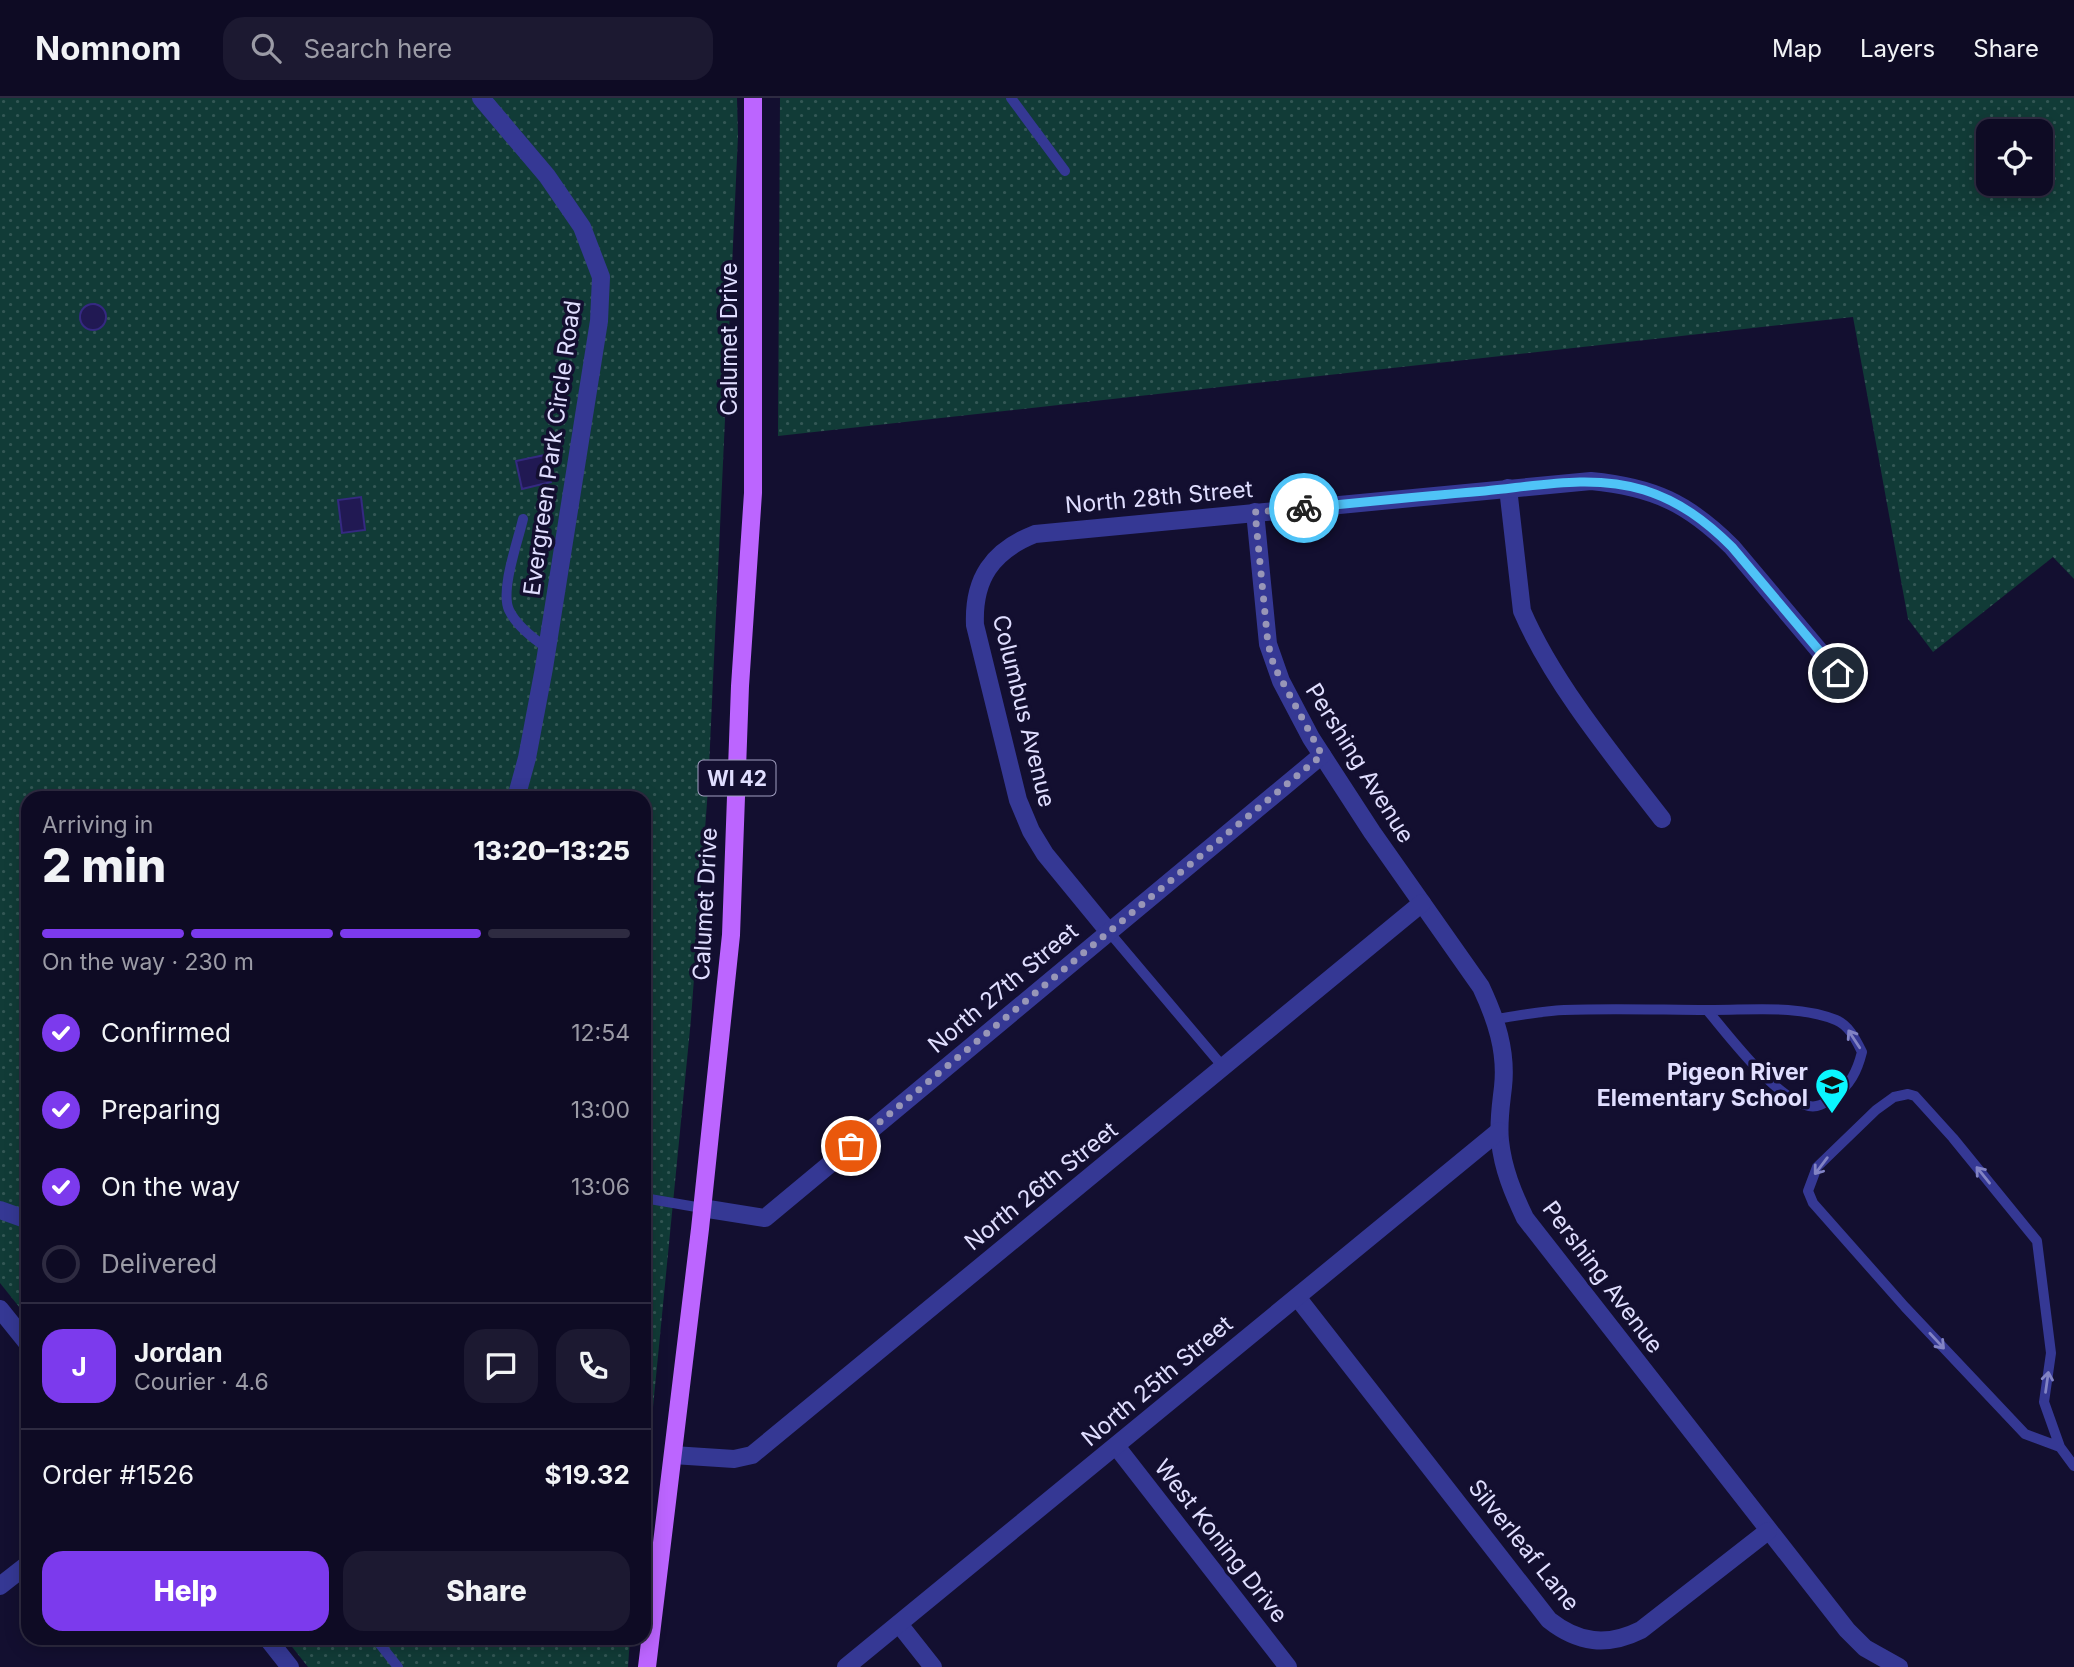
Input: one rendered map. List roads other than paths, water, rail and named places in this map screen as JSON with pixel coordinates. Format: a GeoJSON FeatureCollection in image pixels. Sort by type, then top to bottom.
{"type":"FeatureCollection","features":[{"type":"Feature","properties":{"kind":"main road","name":"Calumet Drive"},"geometry":{"type":"LineString","coordinates":[[651,1634],[702,1208],[731,935],[740,686],[753,493],[753,98]]}},
{"type":"Feature","properties":{"kind":"main road","name":"Calumet Drive"},"geometry":{"type":"LineString","coordinates":[[647,1667],[650,1645]]}},
{"type":"Feature","properties":{"kind":"street","name":"Evergreen Park Circle Road"},"geometry":{"type":"LineString","coordinates":[[481,98],[547,176],[574,215],[582,227],[601,276],[599,321],[547,648],[527,758],[518,791]]}},
{"type":"Feature","properties":{"kind":"street","name":"North 28th Street"},"geometry":{"type":"LineString","coordinates":[[975,601],[981,580],[992,563],[1004,550],[1035,534],[1591,481],[1629,486],[1671,500],[1692,512],[1732,547],[1838,673]]}},
{"type":"Feature","properties":{"kind":"street"},"geometry":{"type":"LineString","coordinates":[[1508,488],[1522,611],[1570,693],[1609,750],[1662,819]]}},
{"type":"Feature","properties":{"kind":"street","name":"Pershing Avenue"},"geometry":{"type":"LineString","coordinates":[[1255,512],[1268,644],[1274,666],[1322,755],[1372,832],[1481,987],[1495,1019],[1504,1060],[1499,1131],[1505,1170],[1513,1195],[1525,1218],[1847,1630],[1865,1648],[1899,1667]]}},
{"type":"Feature","properties":{"kind":"street","name":"Columbus Avenue"},"geometry":{"type":"LineString","coordinates":[[975,601],[975,625],[1018,800],[1031,831],[1045,854],[1109,932]]}},
{"type":"Feature","properties":{"kind":"street","name":"North 27th Street"},"geometry":{"type":"LineString","coordinates":[[702,1208],[765,1218],[1322,755]]}},
{"type":"Feature","properties":{"kind":"street","name":"North 26th Street"},"geometry":{"type":"LineString","coordinates":[[673,1455],[734,1459],[752,1455],[1422,903]]}},
{"type":"Feature","properties":{"kind":"street","name":"North 25th Street"},"geometry":{"type":"LineString","coordinates":[[846,1667],[1499,1131]]}},
{"type":"Feature","properties":{"kind":"street"},"geometry":{"type":"LineString","coordinates":[[0,1210],[21,1218]]}},
{"type":"Feature","properties":{"kind":"street","name":"Silverleaf Lane"},"geometry":{"type":"LineString","coordinates":[[1297,1297],[1549,1620],[1562,1631],[1594,1642],[1627,1637],[1641,1630],[1769,1531]]}},
{"type":"Feature","properties":{"kind":"street"},"geometry":{"type":"LineString","coordinates":[[0,1310],[21,1336]]}},
{"type":"Feature","properties":{"kind":"street","name":"West Koning Drive"},"geometry":{"type":"LineString","coordinates":[[1116,1446],[1287,1667]]}},
{"type":"Feature","properties":{"kind":"street"},"geometry":{"type":"LineString","coordinates":[[0,1586],[21,1570]]}},
{"type":"Feature","properties":{"kind":"street"},"geometry":{"type":"LineString","coordinates":[[899,1624],[933,1667]]}},
{"type":"Feature","properties":{"kind":"street"},"geometry":{"type":"LineString","coordinates":[[273,1645],[290,1667]]}},
{"type":"Feature","properties":{"kind":"lane"},"geometry":{"type":"LineString","coordinates":[[1011,98],[1065,171]]}},
{"type":"Feature","properties":{"kind":"lane"},"geometry":{"type":"LineString","coordinates":[[523,519],[506,590],[509,610],[533,639],[547,648]]}},
{"type":"Feature","properties":{"kind":"lane"},"geometry":{"type":"LineString","coordinates":[[1109,932],[1224,1068]]}},
{"type":"Feature","properties":{"kind":"lane"},"geometry":{"type":"LineString","coordinates":[[1495,1019],[1561,1010],[1707,1010],[1776,1010],[1813,1014],[1838,1021],[1852,1034],[1862,1052],[1853,1079],[1823,1104],[1810,1106],[1787,1096],[1707,1010]]}},
{"type":"Feature","properties":{"kind":"lane"},"geometry":{"type":"LineString","coordinates":[[2060,1447],[2025,1434],[1905,1307],[1813,1203],[1808,1191],[1817,1167],[1876,1110],[1894,1097],[1908,1094],[1914,1096],[1953,1138],[2038,1241],[2051,1353],[2044,1402],[2060,1447],[2074,1466]]}},
{"type":"Feature","properties":{"kind":"lane"},"geometry":{"type":"LineString","coordinates":[[651,1199],[702,1208]]}},
{"type":"Feature","properties":{"kind":"lane"},"geometry":{"type":"LineString","coordinates":[[381,1645],[398,1667]]}},
{"type":"Feature","properties":{"kind":"place","name":"Pigeon River Elementary School"},"geometry":{"type":"Point","coordinates":[1832,1115]}}]}
